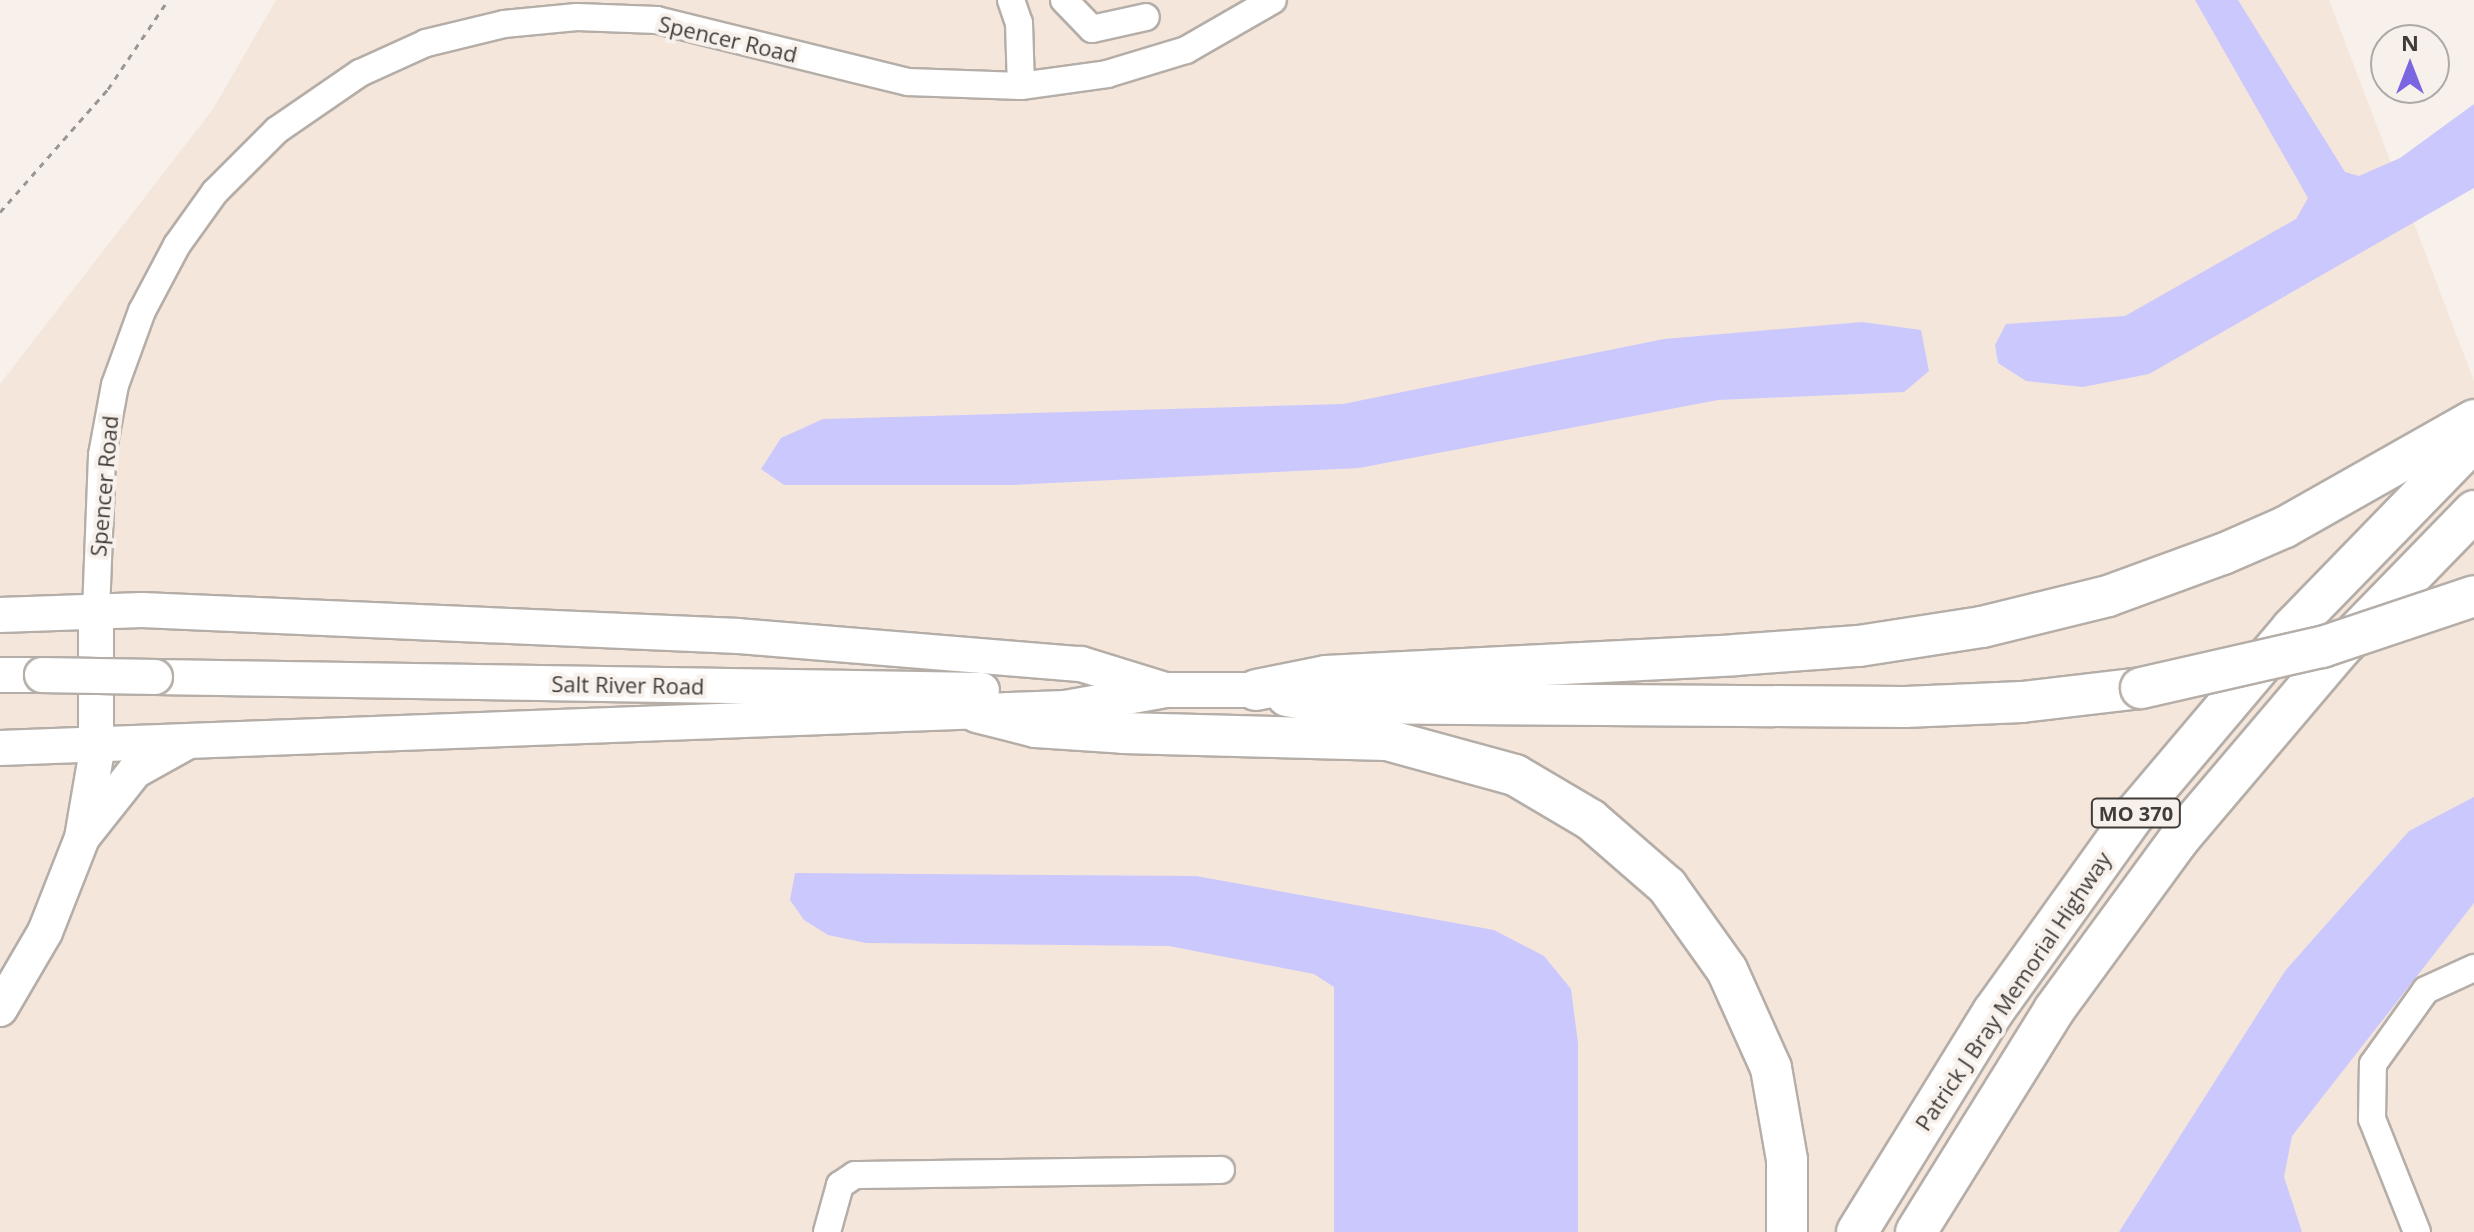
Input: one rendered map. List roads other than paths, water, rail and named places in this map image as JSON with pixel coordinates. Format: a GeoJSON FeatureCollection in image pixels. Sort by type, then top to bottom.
{"type":"FeatureCollection","features":[{"type":"Feature","properties":{"kind":"highway"},"geometry":{"type":"LineString","coordinates":[[1256,690],[1326,676],[1859,646],[1996,624],[2108,596],[2223,554],[2297,521],[2474,420]]}},
{"type":"Feature","properties":{"kind":"highway","name":"Patrick J Bray Memorial Highway"},"geometry":{"type":"LineString","coordinates":[[1857,1232],[1993,1012],[2135,814],[2301,618],[2474,441]]}},
{"type":"Feature","properties":{"kind":"highway","name":"Patrick J Bray Memorial Highway"},"geometry":{"type":"LineString","coordinates":[[1916,1232],[2054,1010],[2179,839],[2341,648],[2474,511]]}},
{"type":"Feature","properties":{"kind":"highway"},"geometry":{"type":"LineString","coordinates":[[1256,690],[1327,703],[1905,707],[2022,702],[2141,688],[2322,647],[2474,596]]}},
{"type":"Feature","properties":{"kind":"highway"},"geometry":{"type":"LineString","coordinates":[[977,712],[1036,727],[1123,733],[1387,740],[1515,775],[1591,820],[1667,886],[1727,970],[1771,1068],[1787,1160],[1787,1232]]}},
{"type":"Feature","properties":{"kind":"main road"},"geometry":{"type":"LineString","coordinates":[[0,615],[96,612],[738,636],[1081,664],[1165,690]]}},
{"type":"Feature","properties":{"kind":"main road","name":"Spencer Road"},"geometry":{"type":"LineString","coordinates":[[0,1009],[45,932],[82,838],[96,742],[96,612]]}},
{"type":"Feature","properties":{"kind":"main road","name":"Salt River Road"},"geometry":{"type":"LineString","coordinates":[[0,675],[1256,690]]}},
{"type":"Feature","properties":{"kind":"main road"},"geometry":{"type":"LineString","coordinates":[[0,748],[96,742],[503,733],[1065,708],[1165,690]]}},
{"type":"Feature","properties":{"kind":"main road"},"geometry":{"type":"LineString","coordinates":[[82,838],[135,771],[192,740]]}},
{"type":"Feature","properties":{"kind":"street"},"geometry":{"type":"LineString","coordinates":[[1011,0],[1019,23],[1021,86]]}},
{"type":"Feature","properties":{"kind":"street"},"geometry":{"type":"LineString","coordinates":[[1064,0],[1092,29],[1140,8],[1169,55]]}},
{"type":"Feature","properties":{"kind":"street","name":"Spencer Road"},"geometry":{"type":"LineString","coordinates":[[96,612],[104,443],[115,385],[142,311],[177,245],[215,192],[277,130],[360,73],[426,43],[504,24],[577,17],[657,20],[908,82],[1021,86],[1107,74],[1169,55],[1273,0]]}},
{"type":"Feature","properties":{"kind":"street"},"geometry":{"type":"LineString","coordinates":[[2417,1232],[2372,1119],[2373,1064],[2426,990],[2474,968]]}},
{"type":"Feature","properties":{"kind":"street"},"geometry":{"type":"LineString","coordinates":[[827,1232],[840,1185],[855,1175],[1221,1170]]}},
{"type":"Feature","properties":{"kind":"water"},"geometry":{"type":"Polygon","coordinates":[[[2195,0],[2238,0],[2345,172],[2359,176],[2400,158],[2474,104],[2474,188],[2149,374],[2083,387],[2026,381],[1998,363],[1995,345],[2006,324],[2125,316],[2296,219],[2308,198],[2195,0]]]}},
{"type":"Feature","properties":{"kind":"water"},"geometry":{"type":"Polygon","coordinates":[[[1862,322],[1921,330],[1929,371],[1904,392],[1718,400],[1359,468],[1011,485],[784,485],[761,469],[781,438],[823,419],[1343,404],[1664,339],[1862,322]]]}},
{"type":"Feature","properties":{"kind":"water"},"geometry":{"type":"Polygon","coordinates":[[[2474,797],[2474,903],[2292,1136],[2284,1177],[2302,1232],[2119,1232],[2285,971],[2409,831],[2474,797]]]}},
{"type":"Feature","properties":{"kind":"water"},"geometry":{"type":"Polygon","coordinates":[[[795,873],[1196,876],[1494,930],[1544,956],[1571,989],[1578,1043],[1578,1232],[1334,1232],[1334,987],[1314,974],[1169,946],[866,943],[828,935],[804,920],[790,900],[795,873]]]}}]}
